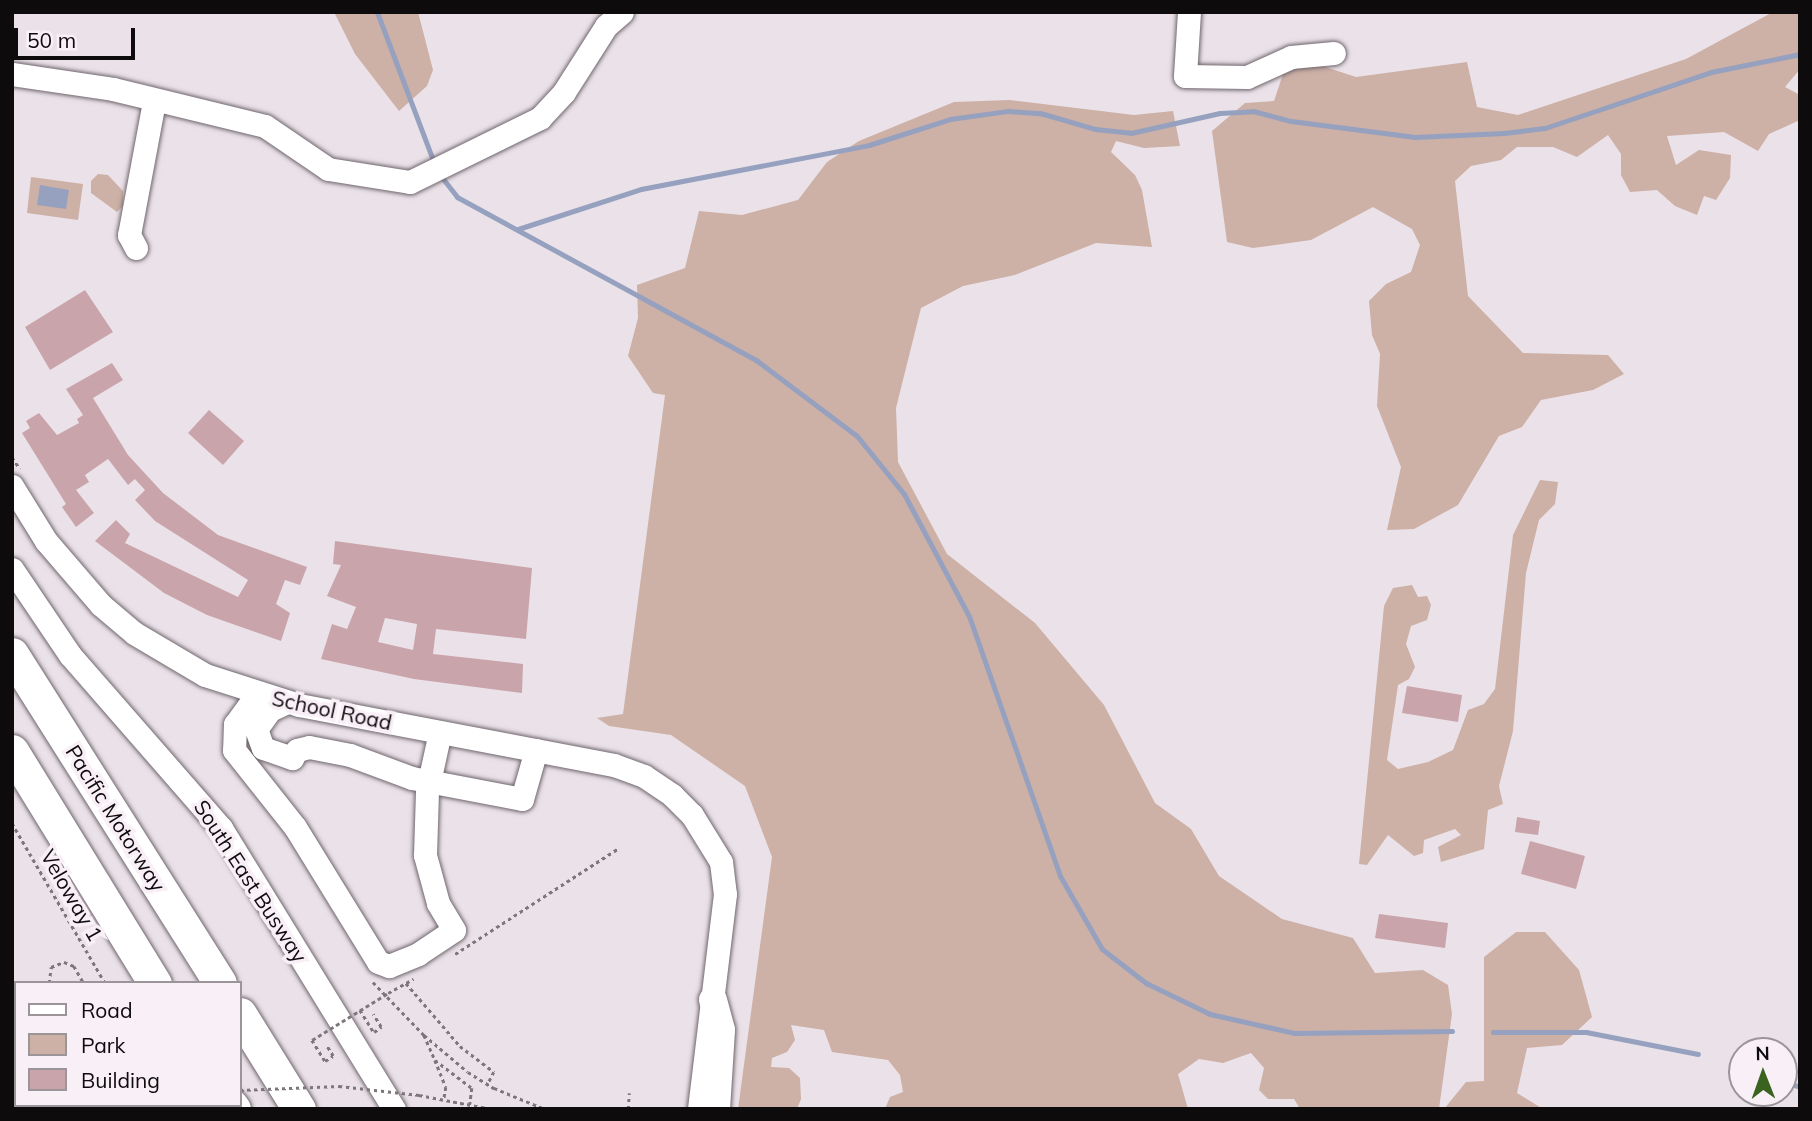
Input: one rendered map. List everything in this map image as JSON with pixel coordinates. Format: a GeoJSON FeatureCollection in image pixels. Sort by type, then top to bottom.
{"type":"FeatureCollection","features":[{"type":"Feature","properties":{"kind":"highway","name":"Pacific Motorway"},"geometry":{"type":"LineString","coordinates":[[12,654],[219,981]]}},
{"type":"Feature","properties":{"kind":"highway"},"geometry":{"type":"LineString","coordinates":[[12,751],[154,981]]}},
{"type":"Feature","properties":{"kind":"highway"},"geometry":{"type":"LineString","coordinates":[[242,1017],[299,1109]]}},
{"type":"Feature","properties":{"kind":"main road"},"geometry":{"type":"LineString","coordinates":[[713,1000],[721,1030],[716,1109]]}},
{"type":"Feature","properties":{"kind":"street"},"geometry":{"type":"LineString","coordinates":[[12,74],[113,89],[154,102],[265,126],[328,169],[411,182],[540,118],[564,92],[606,26],[622,12]]}},
{"type":"Feature","properties":{"kind":"street"},"geometry":{"type":"LineString","coordinates":[[1189,12],[1185,76],[1247,77],[1291,57],[1334,52]]}},
{"type":"Feature","properties":{"kind":"street"},"geometry":{"type":"LineString","coordinates":[[136,248],[130,235],[154,102]]}},
{"type":"Feature","properties":{"kind":"street","name":"School Road"},"geometry":{"type":"LineString","coordinates":[[12,486],[46,541],[102,605],[134,633],[205,675],[287,702],[536,750],[644,776],[672,794],[706,836],[721,862],[726,894],[699,1109]]}},
{"type":"Feature","properties":{"kind":"street","name":"South East Busway"},"geometry":{"type":"LineString","coordinates":[[12,569],[71,655],[221,828],[394,1109]]}},
{"type":"Feature","properties":{"kind":"street"},"geometry":{"type":"LineString","coordinates":[[257,694],[235,724],[234,750],[295,827],[378,962],[400,963],[454,930],[438,903],[425,855],[429,781],[440,732]]}},
{"type":"Feature","properties":{"kind":"street"},"geometry":{"type":"LineString","coordinates":[[287,702],[270,710],[256,729],[263,748],[292,758],[297,750],[309,747],[350,755],[429,781],[522,799],[536,750]]}},
{"type":"Feature","properties":{"kind":"street"},"geometry":{"type":"LineString","coordinates":[[683,1109],[711,915],[706,836]]}},
{"type":"Feature","properties":{"kind":"path","name":"Veloway 1"},"geometry":{"type":"LineString","coordinates":[[12,823],[104,981]]}},
{"type":"Feature","properties":{"kind":"path"},"geometry":{"type":"LineString","coordinates":[[454,955],[617,849]]}},
{"type":"Feature","properties":{"kind":"path"},"geometry":{"type":"LineString","coordinates":[[49,981],[51,968],[64,962],[74,966],[83,981]]}},
{"type":"Feature","properties":{"kind":"path"},"geometry":{"type":"LineString","coordinates":[[326,1045],[333,1056],[325,1061],[312,1040],[420,975]]}},
{"type":"Feature","properties":{"kind":"path"},"geometry":{"type":"LineString","coordinates":[[406,983],[460,1046],[494,1072],[488,1084]]}},
{"type":"Feature","properties":{"kind":"path"},"geometry":{"type":"LineString","coordinates":[[388,993],[424,1035],[488,1084],[545,1109]]}},
{"type":"Feature","properties":{"kind":"path"},"geometry":{"type":"LineString","coordinates":[[360,1010],[374,1032],[381,1027],[373,1014]]}},
{"type":"Feature","properties":{"kind":"path"},"geometry":{"type":"LineString","coordinates":[[424,1035],[446,1087],[444,1099]]}},
{"type":"Feature","properties":{"kind":"path"},"geometry":{"type":"LineString","coordinates":[[435,1060],[472,1088],[470,1104]]}},
{"type":"Feature","properties":{"kind":"path"},"geometry":{"type":"LineString","coordinates":[[242,1090],[340,1086],[419,1095],[492,1109]]}},
{"type":"Feature","properties":{"kind":"path"},"geometry":{"type":"LineString","coordinates":[[628,1109],[629,1093]]}},
{"type":"Feature","properties":{"kind":"green space"},"geometry":{"type":"Polygon","coordinates":[[[334,12],[418,12],[433,70],[427,86],[399,111],[355,54],[334,12]]]}},
{"type":"Feature","properties":{"kind":"green space"},"geometry":{"type":"Polygon","coordinates":[[[1773,12],[1800,12],[1800,69],[1785,87],[1800,95],[1800,120],[1769,134],[1758,151],[1724,132],[1667,136],[1676,165],[1699,150],[1731,155],[1730,178],[1716,200],[1704,196],[1697,215],[1675,206],[1657,190],[1630,192],[1621,175],[1621,154],[1608,135],[1577,157],[1553,147],[1517,147],[1501,160],[1471,166],[1455,181],[1468,296],[1523,353],[1608,355],[1624,374],[1593,390],[1541,400],[1522,427],[1499,436],[1458,505],[1414,529],[1387,530],[1401,467],[1377,406],[1380,354],[1372,335],[1369,301],[1386,284],[1411,272],[1420,245],[1412,229],[1373,207],[1311,240],[1253,248],[1227,242],[1212,131],[1245,103],[1274,101],[1283,74],[1307,61],[1356,77],[1467,62],[1477,107],[1518,115],[1686,59],[1773,12]]]}},
{"type":"Feature","properties":{"kind":"green space"},"geometry":{"type":"Polygon","coordinates":[[[1009,100],[1134,115],[1173,111],[1180,146],[1144,148],[1116,141],[1111,152],[1135,175],[1142,190],[1152,247],[1096,243],[1015,275],[963,286],[921,308],[896,408],[898,462],[947,554],[1035,623],[1104,705],[1155,803],[1191,829],[1219,876],[1282,919],[1353,938],[1375,973],[1423,970],[1448,985],[1452,1014],[1439,1109],[1300,1109],[1294,1099],[1268,1099],[1259,1090],[1264,1068],[1251,1053],[1223,1063],[1199,1059],[1178,1074],[1188,1109],[885,1109],[890,1097],[903,1092],[900,1075],[888,1060],[832,1052],[824,1030],[791,1025],[795,1040],[787,1052],[772,1058],[771,1067],[789,1068],[800,1078],[801,1099],[797,1109],[738,1109],[772,857],[745,786],[671,735],[609,726],[597,718],[623,714],[665,395],[653,393],[628,356],[638,318],[637,285],[685,268],[699,211],[742,215],[798,200],[827,162],[859,141],[954,102],[1009,100]]]}},
{"type":"Feature","properties":{"kind":"green space"},"geometry":{"type":"Polygon","coordinates":[[[98,174],[108,175],[123,191],[123,206],[117,212],[91,193],[91,181],[98,174]]]}},
{"type":"Feature","properties":{"kind":"green space"},"geometry":{"type":"Polygon","coordinates":[[[31,177],[83,184],[78,220],[27,213],[31,177]]]}},
{"type":"Feature","properties":{"kind":"green space"},"geometry":{"type":"Polygon","coordinates":[[[1540,480],[1558,482],[1555,504],[1539,520],[1526,573],[1513,731],[1499,786],[1503,804],[1488,810],[1484,849],[1441,862],[1438,847],[1461,835],[1455,829],[1424,840],[1423,853],[1414,856],[1388,835],[1367,865],[1359,864],[1384,606],[1393,588],[1412,585],[1418,597],[1427,596],[1431,605],[1427,620],[1411,626],[1406,644],[1415,667],[1409,679],[1398,685],[1387,760],[1398,769],[1428,762],[1453,750],[1468,710],[1484,704],[1495,689],[1513,535],[1540,480]]]}},
{"type":"Feature","properties":{"kind":"green space"},"geometry":{"type":"Polygon","coordinates":[[[1516,932],[1545,932],[1579,970],[1592,1017],[1562,1045],[1527,1048],[1517,1093],[1543,1109],[1444,1109],[1466,1082],[1484,1081],[1484,957],[1516,932]]]}},
{"type":"Feature","properties":{"kind":"water"},"geometry":{"type":"Polygon","coordinates":[[[40,185],[69,190],[66,209],[37,205],[40,185]]]}},
{"type":"Feature","properties":{"kind":"building"},"geometry":{"type":"Polygon","coordinates":[[[85,290],[113,332],[50,370],[25,327],[85,290]]]}},
{"type":"Feature","properties":{"kind":"building"},"geometry":{"type":"Polygon","coordinates":[[[112,363],[123,380],[93,398],[128,455],[163,493],[218,535],[307,567],[300,585],[285,580],[276,604],[290,613],[281,641],[207,615],[164,593],[95,541],[116,520],[130,534],[125,543],[238,597],[248,580],[155,521],[135,500],[145,490],[135,479],[128,485],[108,459],[85,475],[89,482],[76,490],[94,513],[76,527],[62,507],[66,504],[22,433],[30,428],[26,421],[39,413],[57,435],[79,423],[77,419],[83,415],[66,389],[112,363]]]}},
{"type":"Feature","properties":{"kind":"building"},"geometry":{"type":"Polygon","coordinates":[[[209,410],[244,441],[223,465],[188,433],[209,410]]]}},
{"type":"Feature","properties":{"kind":"building"},"geometry":{"type":"Polygon","coordinates":[[[335,541],[532,568],[526,639],[436,629],[433,654],[523,664],[522,693],[414,679],[321,659],[332,624],[347,629],[356,607],[327,596],[341,565],[333,564],[335,541]],[[385,618],[378,642],[413,650],[417,624],[385,618]]]}},
{"type":"Feature","properties":{"kind":"building"},"geometry":{"type":"Polygon","coordinates":[[[1407,686],[1462,695],[1458,722],[1402,713],[1407,686]]]}},
{"type":"Feature","properties":{"kind":"building"},"geometry":{"type":"Polygon","coordinates":[[[1517,817],[1540,821],[1538,835],[1515,832],[1517,817]]]}},
{"type":"Feature","properties":{"kind":"building"},"geometry":{"type":"Polygon","coordinates":[[[1530,841],[1585,856],[1576,889],[1521,874],[1530,841]]]}},
{"type":"Feature","properties":{"kind":"building"},"geometry":{"type":"Polygon","coordinates":[[[1379,914],[1448,923],[1445,948],[1375,938],[1379,914]]]}},
{"type":"Feature","properties":{"kind":"waterway"},"geometry":{"type":"LineString","coordinates":[[377,12],[434,163]]}},
{"type":"Feature","properties":{"kind":"waterway"},"geometry":{"type":"LineString","coordinates":[[518,229],[641,189],[869,145],[950,119],[1008,111],[1040,113],[1095,129],[1131,133],[1220,113],[1253,111],[1291,121],[1415,137],[1504,133],[1545,128],[1711,72],[1800,54]]}},
{"type":"Feature","properties":{"kind":"waterway"},"geometry":{"type":"LineString","coordinates":[[440,175],[457,197],[756,360],[857,436],[904,494],[969,616],[1060,876],[1102,949],[1146,983],[1210,1014],[1294,1033],[1452,1031]]}},
{"type":"Feature","properties":{"kind":"waterway"},"geometry":{"type":"LineString","coordinates":[[1493,1032],[1586,1032],[1698,1054]]}}]}
